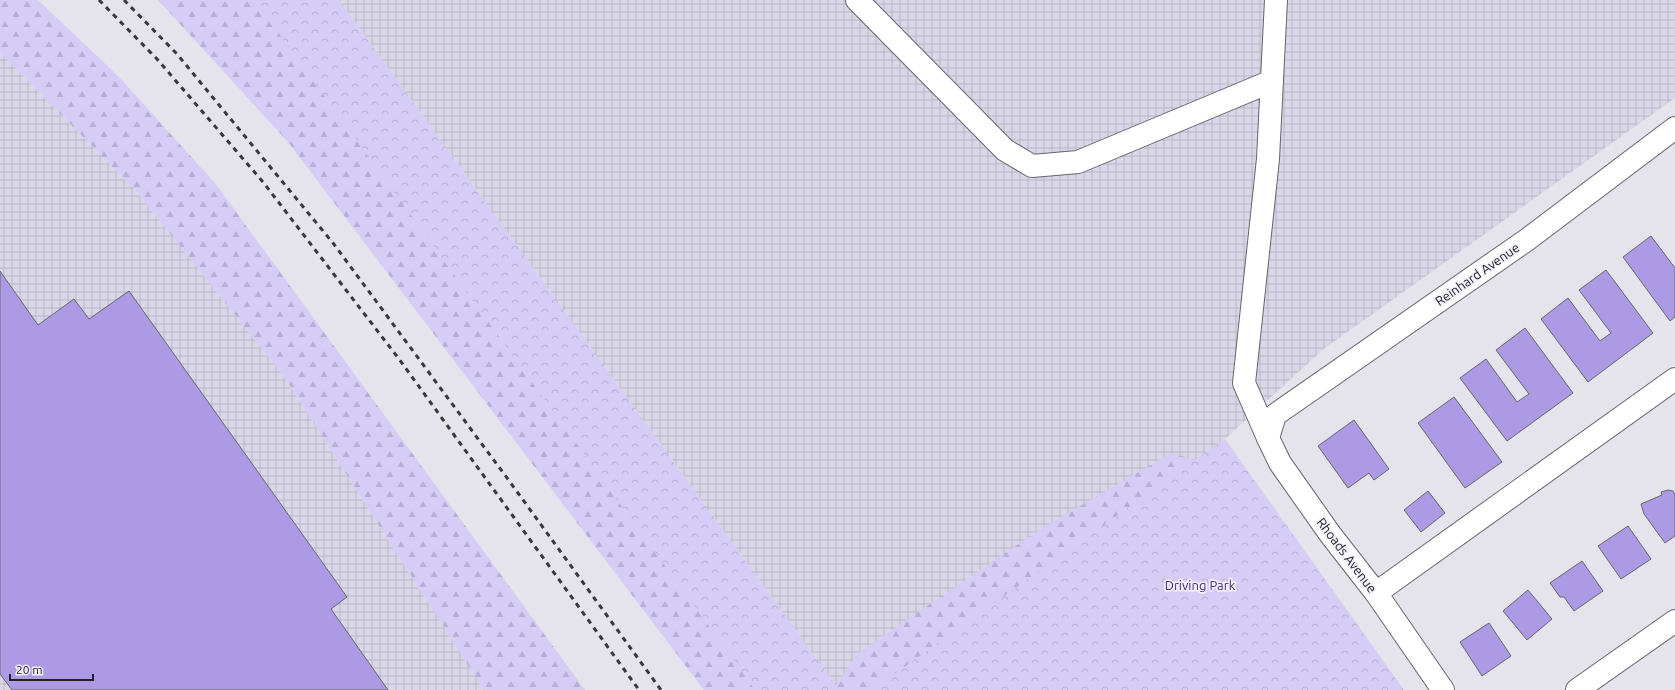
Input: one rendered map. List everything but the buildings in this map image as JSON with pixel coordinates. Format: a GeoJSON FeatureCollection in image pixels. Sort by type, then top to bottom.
{"type":"FeatureCollection","features":[{"type":"Feature","properties":{"kind":"street"},"geometry":{"type":"LineString","coordinates":[[857,0],[1005,150],[1032,166],[1078,162],[1272,81]]}},
{"type":"Feature","properties":{"kind":"street","name":"Rhoads Avenue"},"geometry":{"type":"LineString","coordinates":[[1276,0],[1268,159],[1244,382],[1280,463],[1330,534],[1376,593],[1444,690]]}},
{"type":"Feature","properties":{"kind":"street","name":"Reinhard Avenue"},"geometry":{"type":"LineString","coordinates":[[1268,438],[1275,415],[1528,239],[1675,128]]}},
{"type":"Feature","properties":{"kind":"street"},"geometry":{"type":"LineString","coordinates":[[1376,593],[1675,379]]}},
{"type":"Feature","properties":{"kind":"street"},"geometry":{"type":"LineString","coordinates":[[1576,690],[1675,621]]}},
{"type":"Feature","properties":{"kind":"shaded area"},"geometry":{"type":"Polygon","coordinates":[[[339,0],[1675,0],[1675,98],[1325,348],[1225,439],[872,690],[839,690],[339,0]]]}},
{"type":"Feature","properties":{"kind":"shaded area"},"geometry":{"type":"Polygon","coordinates":[[[0,52],[137,192],[283,375],[484,690],[0,690],[0,52]]]}},
{"type":"Feature","properties":{"kind":"green space"},"geometry":{"type":"Polygon","coordinates":[[[0,0],[38,0],[118,76],[215,183],[585,690],[484,690],[283,375],[137,192],[0,52],[0,0]]]}},
{"type":"Feature","properties":{"kind":"green space"},"geometry":{"type":"Polygon","coordinates":[[[158,0],[283,0],[771,690],[704,690],[288,142],[158,0]]]}},
{"type":"Feature","properties":{"kind":"green space"},"geometry":{"type":"Polygon","coordinates":[[[255,0],[339,0],[839,690],[755,690],[255,0]]]}},
{"type":"Feature","properties":{"kind":"green space","name":"Driving Park"},"geometry":{"type":"Polygon","coordinates":[[[1225,439],[1404,690],[872,690],[1195,460],[1225,439]]]}},
{"type":"Feature","properties":{"kind":"green space","name":"Driving Park"},"geometry":{"type":"Polygon","coordinates":[[[1171,453],[1195,460],[1311,690],[829,690],[836,685],[857,654],[1039,530],[1171,453]]]}},
{"type":"Feature","properties":{"kind":"railway"},"geometry":{"type":"LineString","coordinates":[[99,0],[157,59],[263,182],[399,359],[639,690]]}},
{"type":"Feature","properties":{"kind":"railway"},"geometry":{"type":"LineString","coordinates":[[124,0],[177,54],[333,243],[510,482],[661,690]]}}]}
